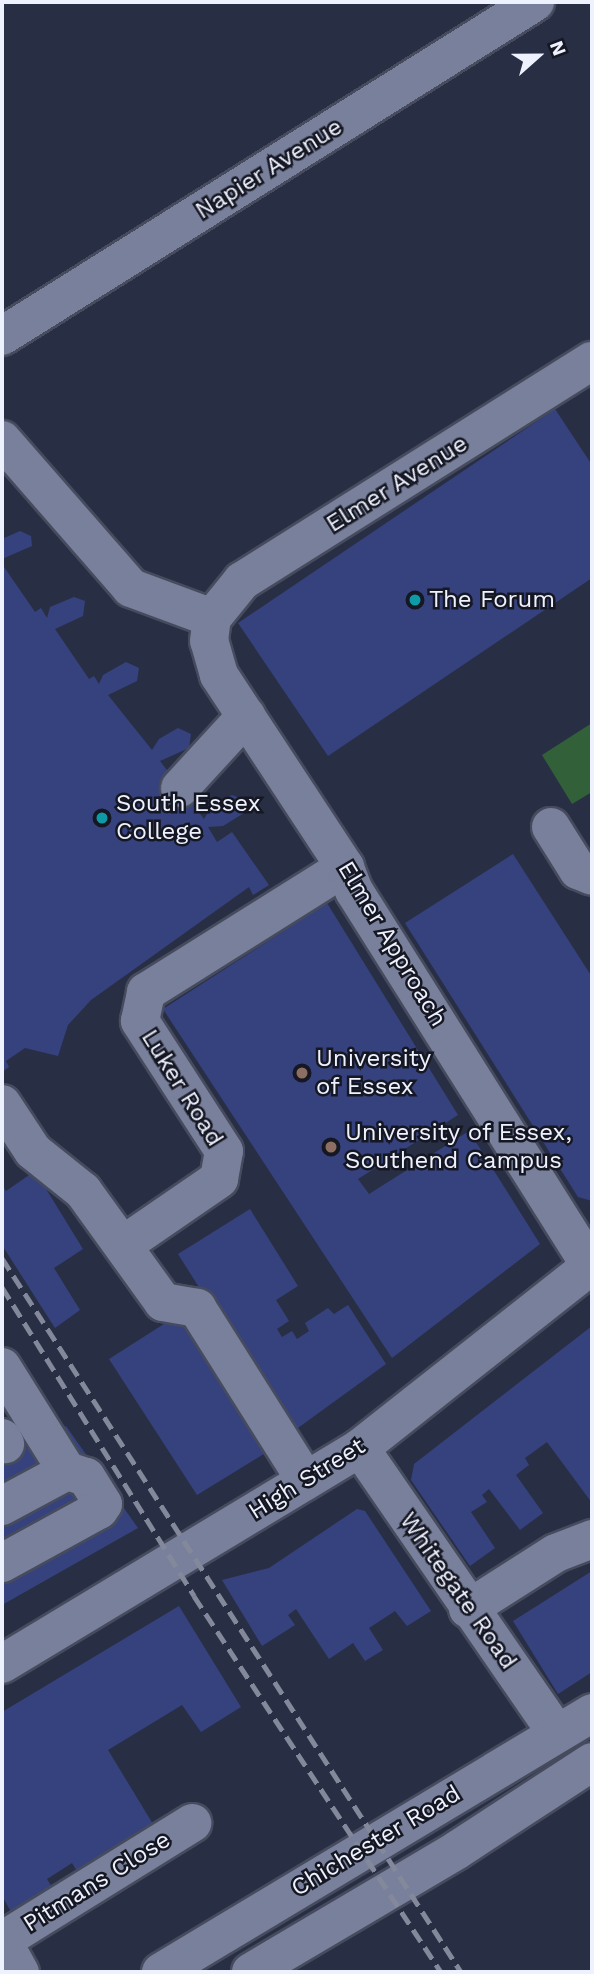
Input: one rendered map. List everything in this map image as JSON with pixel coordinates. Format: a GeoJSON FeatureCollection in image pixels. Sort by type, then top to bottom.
{"type":"FeatureCollection","features":[{"type":"Feature","properties":{"kind":"street","name":"Napier Avenue"},"geometry":{"type":"LineString","coordinates":[[2,336],[535,2]]}},
{"type":"Feature","properties":{"kind":"street","name":"Elmer Avenue"},"geometry":{"type":"LineString","coordinates":[[212,618],[242,581],[592,361]]}},
{"type":"Feature","properties":{"kind":"street"},"geometry":{"type":"LineString","coordinates":[[2,440],[131,588],[212,618]]}},
{"type":"Feature","properties":{"kind":"street","name":"Elmer Approach"},"geometry":{"type":"LineString","coordinates":[[212,618],[212,657],[246,716],[345,867],[354,891],[591,1266]]}},
{"type":"Feature","properties":{"kind":"street"},"geometry":{"type":"LineString","coordinates":[[180,788],[246,716]]}},
{"type":"Feature","properties":{"kind":"street"},"geometry":{"type":"LineString","coordinates":[[551,827],[578,870],[592,876]]}},
{"type":"Feature","properties":{"kind":"street","name":"Luker Road"},"geometry":{"type":"LineString","coordinates":[[125,1243],[219,1179],[223,1151],[140,1021],[146,992],[345,867]]}},
{"type":"Feature","properties":{"kind":"street"},"geometry":{"type":"LineString","coordinates":[[2,1104],[33,1151],[83,1191],[106,1227],[125,1243],[163,1302],[197,1308],[306,1481]]}},
{"type":"Feature","properties":{"kind":"street","name":"High Street"},"geometry":{"type":"LineString","coordinates":[[2,1664],[360,1448],[591,1266]]}},
{"type":"Feature","properties":{"kind":"street"},"geometry":{"type":"LineString","coordinates":[[2,1367],[67,1471],[86,1477],[103,1504],[99,1510],[2,1563]]}},
{"type":"Feature","properties":{"kind":"street","name":"Whitegate Road"},"geometry":{"type":"LineString","coordinates":[[360,1448],[468,1609],[557,1734]]}},
{"type":"Feature","properties":{"kind":"street"},"geometry":{"type":"LineString","coordinates":[[2,1506],[67,1471]]}},
{"type":"Feature","properties":{"kind":"street"},"geometry":{"type":"LineString","coordinates":[[468,1609],[556,1553],[592,1539]]}},
{"type":"Feature","properties":{"kind":"street","name":"Chichester Road"},"geometry":{"type":"LineString","coordinates":[[161,1972],[592,1713]]}},
{"type":"Feature","properties":{"kind":"street","name":"Chichester Road"},"geometry":{"type":"LineString","coordinates":[[251,1972],[588,1774]]}},
{"type":"Feature","properties":{"kind":"street","name":"Pitmans Close"},"geometry":{"type":"LineString","coordinates":[[2,1941],[192,1823]]}},
{"type":"Feature","properties":{"kind":"street"},"geometry":{"type":"LineString","coordinates":[[2,1941],[20,1972]]}},
{"type":"Feature","properties":{"kind":"green space"},"geometry":{"type":"Polygon","coordinates":[[[592,723],[592,792],[572,804],[542,755],[592,723]]]}},
{"type":"Feature","properties":{"kind":"building","name":"The Forum"},"geometry":{"type":"Polygon","coordinates":[[[555,409],[592,465],[592,578],[328,756],[238,623],[555,409]]]}},
{"type":"Feature","properties":{"kind":"building"},"geometry":{"type":"Polygon","coordinates":[[[20,531],[31,536],[32,546],[2,559],[2,539],[20,531]]]}},
{"type":"Feature","properties":{"kind":"building","name":"South Essex College"},"geometry":{"type":"Polygon","coordinates":[[[2,564],[35,612],[41,608],[47,618],[50,607],[74,597],[85,601],[83,616],[55,629],[89,679],[94,676],[99,684],[103,675],[126,662],[139,668],[137,681],[108,695],[152,750],[159,739],[178,728],[191,734],[189,748],[160,761],[204,819],[212,806],[232,795],[244,800],[244,813],[223,826],[208,827],[217,842],[232,832],[269,885],[253,895],[249,887],[91,1000],[68,1025],[58,1056],[25,1048],[6,1061],[9,1067],[2,1072],[2,564]]]}},
{"type":"Feature","properties":{"kind":"building"},"geometry":{"type":"Polygon","coordinates":[[[513,854],[592,977],[592,1201],[578,1197],[405,923],[513,854]]]}},
{"type":"Feature","properties":{"kind":"building","name":"University of Essex, Southend Campus"},"geometry":{"type":"Polygon","coordinates":[[[327,903],[458,1115],[358,1179],[369,1194],[469,1131],[540,1244],[392,1358],[163,1009],[327,903]]]}},
{"type":"Feature","properties":{"kind":"building"},"geometry":{"type":"Polygon","coordinates":[[[35,1171],[83,1249],[54,1268],[80,1310],[55,1328],[2,1245],[2,1185],[6,1191],[35,1171]]]}},
{"type":"Feature","properties":{"kind":"building"},"geometry":{"type":"Polygon","coordinates":[[[250,1209],[298,1286],[276,1300],[289,1321],[277,1329],[282,1337],[292,1331],[297,1339],[309,1331],[305,1323],[328,1308],[334,1314],[348,1305],[386,1364],[291,1433],[178,1254],[250,1209]]]}},
{"type":"Feature","properties":{"kind":"building"},"geometry":{"type":"Polygon","coordinates":[[[178,1315],[267,1452],[197,1495],[109,1359],[178,1315]]]}},
{"type":"Feature","properties":{"kind":"building"},"geometry":{"type":"Polygon","coordinates":[[[592,1326],[592,1503],[547,1442],[525,1458],[529,1465],[516,1475],[543,1513],[520,1530],[489,1489],[482,1495],[487,1502],[471,1512],[495,1548],[470,1566],[411,1480],[414,1464],[592,1326]]]}},
{"type":"Feature","properties":{"kind":"building"},"geometry":{"type":"Polygon","coordinates":[[[66,1426],[138,1528],[2,1605],[2,1461],[66,1426]]]}},
{"type":"Feature","properties":{"kind":"building"},"geometry":{"type":"Polygon","coordinates":[[[357,1509],[365,1511],[431,1611],[407,1626],[395,1611],[369,1628],[383,1650],[365,1661],[353,1643],[329,1659],[296,1609],[288,1615],[295,1625],[262,1646],[222,1580],[269,1568],[357,1509]]]}},
{"type":"Feature","properties":{"kind":"building"},"geometry":{"type":"Polygon","coordinates":[[[592,1571],[592,1672],[558,1694],[513,1621],[592,1571]]]}},
{"type":"Feature","properties":{"kind":"building"},"geometry":{"type":"Polygon","coordinates":[[[179,1606],[241,1707],[201,1732],[182,1705],[108,1750],[156,1829],[80,1876],[72,1863],[47,1879],[55,1892],[14,1917],[2,1896],[2,1712],[179,1606]]]}},
{"type":"Feature","properties":{"kind":"railway"},"geometry":{"type":"LineString","coordinates":[[2,1258],[461,1972]]}},
{"type":"Feature","properties":{"kind":"railway"},"geometry":{"type":"LineString","coordinates":[[2,1287],[194,1596],[441,1972]]}},
{"type":"Feature","properties":{"kind":"place","name":"The Forum"},"geometry":{"type":"Point","coordinates":[415,600]}},
{"type":"Feature","properties":{"kind":"place","name":"South Essex College"},"geometry":{"type":"Point","coordinates":[102,818]}},
{"type":"Feature","properties":{"kind":"place","name":"University of Essex"},"geometry":{"type":"Point","coordinates":[302,1073]}},
{"type":"Feature","properties":{"kind":"place","name":"University of Essex, Southend Campus"},"geometry":{"type":"Point","coordinates":[331,1147]}}]}
